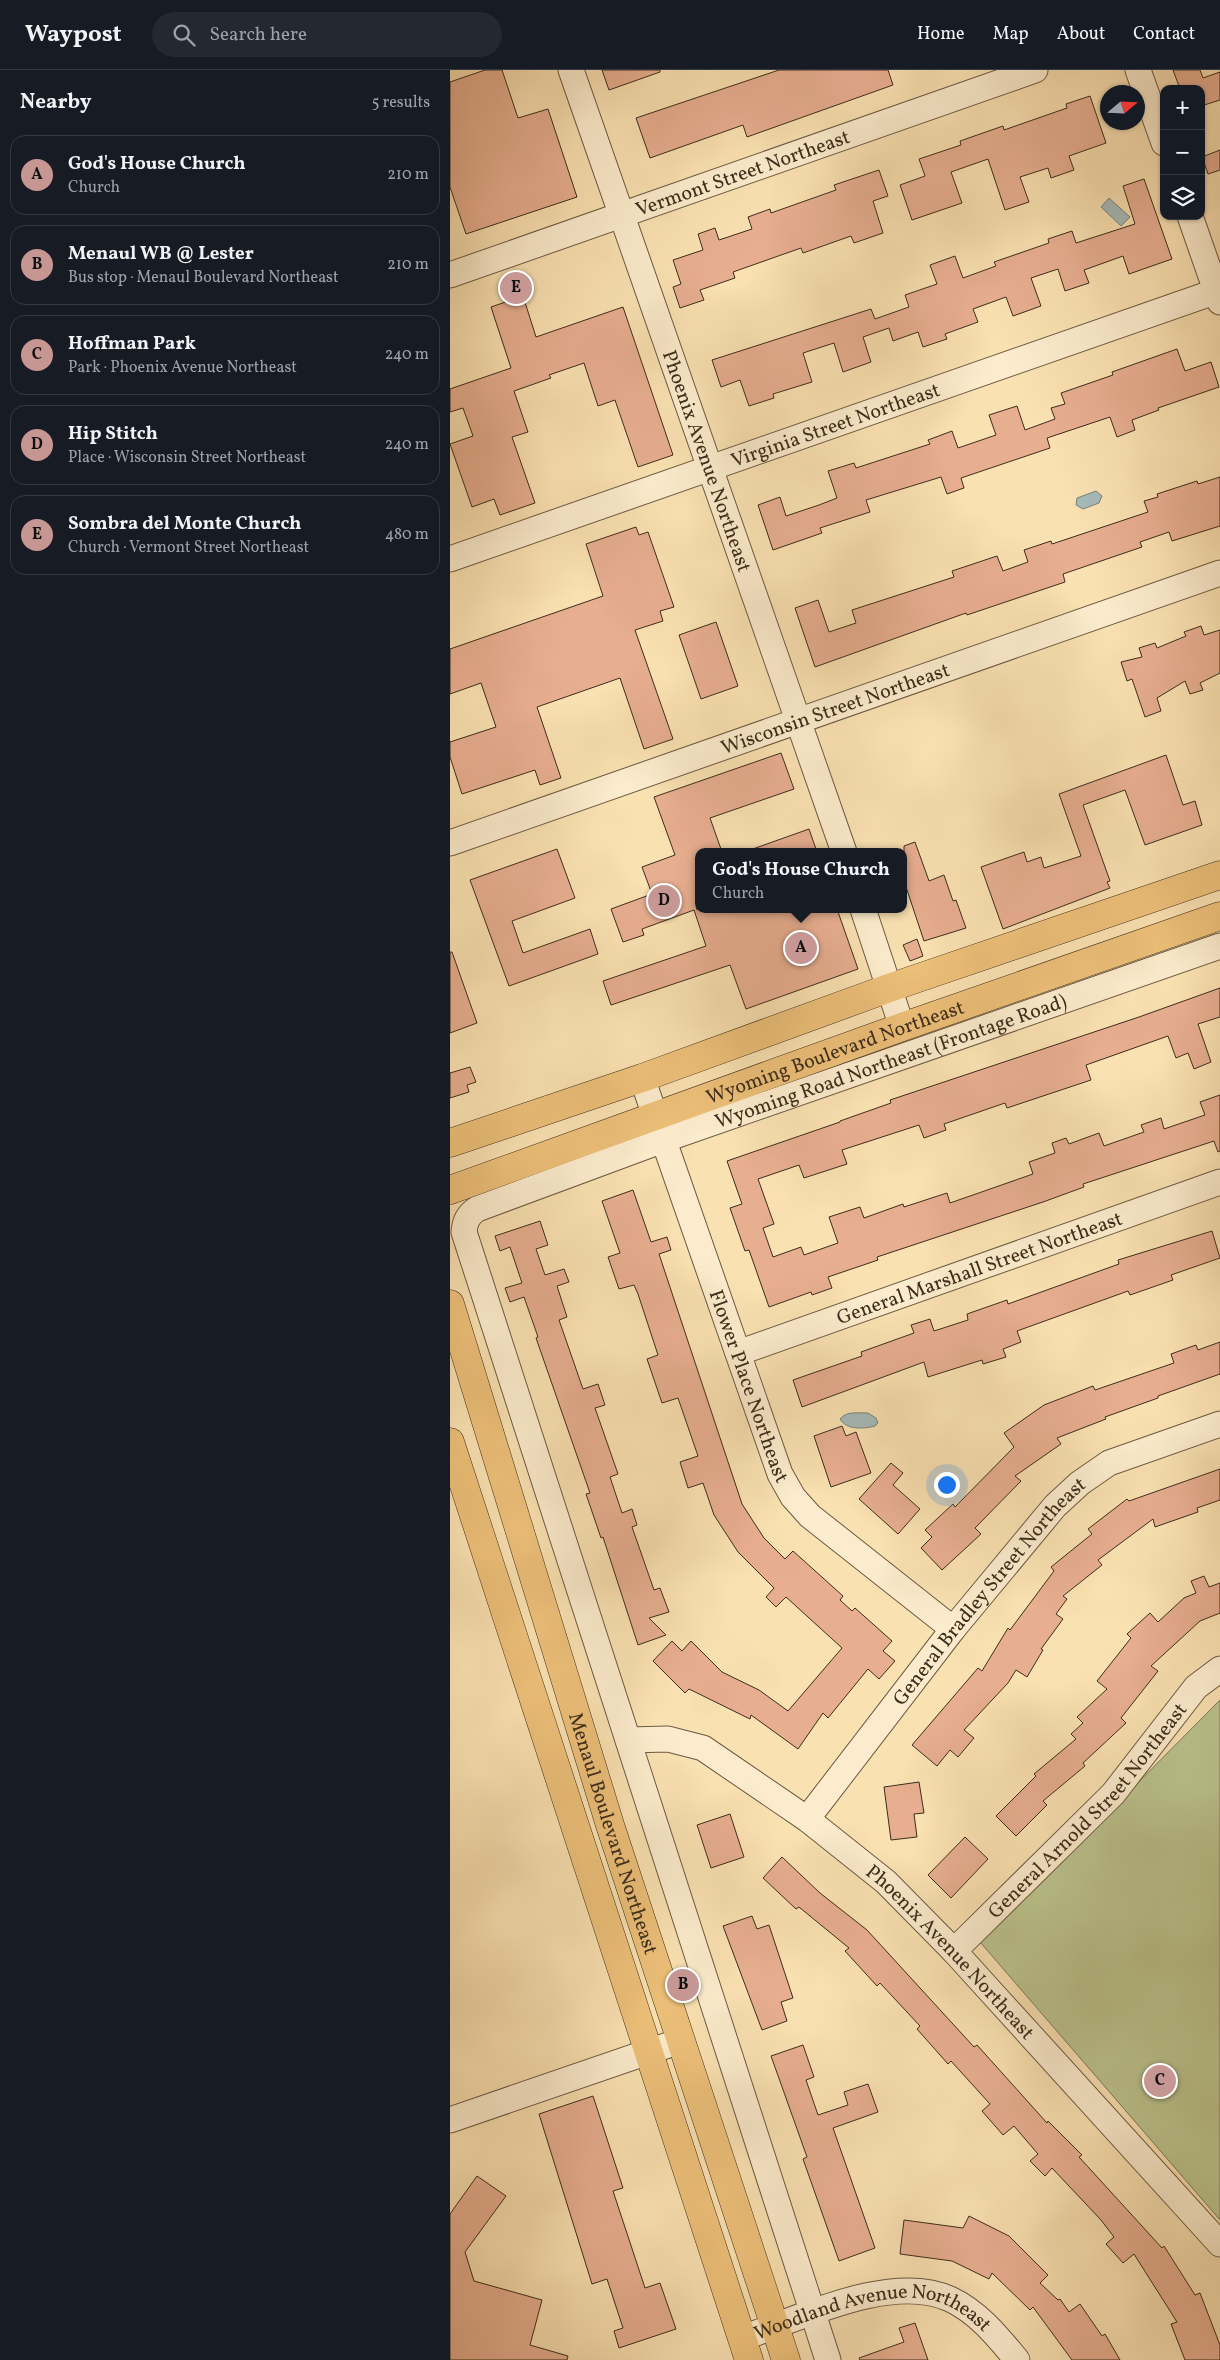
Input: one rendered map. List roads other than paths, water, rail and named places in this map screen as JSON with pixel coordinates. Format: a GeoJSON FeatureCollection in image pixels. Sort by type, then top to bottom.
{"type":"FeatureCollection","features":[{"type":"Feature","properties":{"kind":"main road","name":"Wyoming Boulevard Northeast"},"geometry":{"type":"LineString","coordinates":[[450,1143],[642,1078],[890,988],[1220,874]]}},
{"type":"Feature","properties":{"kind":"main road","name":"Wyoming Boulevard Northeast"},"geometry":{"type":"LineString","coordinates":[[450,1190],[659,1129],[902,1027],[1220,916]]}},
{"type":"Feature","properties":{"kind":"main road","name":"Menaul Boulevard Northeast"},"geometry":{"type":"LineString","coordinates":[[450,1304],[610,1825],[786,2360]]}},
{"type":"Feature","properties":{"kind":"main road","name":"Menaul Boulevard Northeast"},"geometry":{"type":"LineString","coordinates":[[450,1442],[745,2349]]}},
{"type":"Feature","properties":{"kind":"street","name":"Phoenix Avenue Northeast"},"geometry":{"type":"LineString","coordinates":[[571,70],[800,720],[843,848]]}},
{"type":"Feature","properties":{"kind":"street","name":"Vermont Street Northeast"},"geometry":{"type":"LineString","coordinates":[[450,275],[1035,70]]}},
{"type":"Feature","properties":{"kind":"street"},"geometry":{"type":"LineString","coordinates":[[1138,70],[1160,131]]}},
{"type":"Feature","properties":{"kind":"street"},"geometry":{"type":"LineString","coordinates":[[1191,220],[1219,294]]}},
{"type":"Feature","properties":{"kind":"street","name":"Virginia Street Northeast"},"geometry":{"type":"LineString","coordinates":[[450,560],[710,467],[1219,294]]}},
{"type":"Feature","properties":{"kind":"street","name":"Wisconsin Street Northeast"},"geometry":{"type":"LineString","coordinates":[[450,843],[1220,573]]}},
{"type":"Feature","properties":{"kind":"street"},"geometry":{"type":"LineString","coordinates":[[864,913],[902,1027]]}},
{"type":"Feature","properties":{"kind":"street","name":"Wyoming Road Northeast (Frontage Road)"},"geometry":{"type":"LineString","coordinates":[[628,1740],[464,1232],[469,1214],[659,1129],[1220,946]]}},
{"type":"Feature","properties":{"kind":"street","name":"Flower Place Northeast"},"geometry":{"type":"LineString","coordinates":[[642,1078],[780,1474],[793,1497],[810,1516],[953,1629]]}},
{"type":"Feature","properties":{"kind":"street","name":"General Marshall Street Northeast"},"geometry":{"type":"LineString","coordinates":[[738,1353],[1220,1182]]}},
{"type":"Feature","properties":{"kind":"street","name":"General Bradley Street Northeast"},"geometry":{"type":"LineString","coordinates":[[807,1819],[953,1629],[1055,1506],[1080,1483],[1109,1463],[1220,1424]]}},
{"type":"Feature","properties":{"kind":"street","name":"General Arnold Street Northeast"},"geometry":{"type":"LineString","coordinates":[[954,1952],[1113,1794],[1196,1687],[1220,1669]]}},
{"type":"Feature","properties":{"kind":"street","name":"Phoenix Avenue Northeast"},"geometry":{"type":"LineString","coordinates":[[628,1740],[668,1739],[703,1748],[807,1819],[886,1882],[954,1952],[1220,2244]]}},
{"type":"Feature","properties":{"kind":"street"},"geometry":{"type":"LineString","coordinates":[[628,1740],[828,2360]]}},
{"type":"Feature","properties":{"kind":"street"},"geometry":{"type":"LineString","coordinates":[[450,2120],[680,2040]]}},
{"type":"Feature","properties":{"kind":"street","name":"Woodland Avenue Northeast"},"geometry":{"type":"LineString","coordinates":[[745,2349],[776,2327],[813,2312],[881,2293],[914,2290],[950,2299],[976,2316],[994,2333],[1017,2360]]}},
{"type":"Feature","properties":{"kind":"place","name":"Sombra del Monte Church"},"geometry":{"type":"Point","coordinates":[516,288]}},
{"type":"Feature","properties":{"kind":"place","name":"Hip Stitch"},"geometry":{"type":"Point","coordinates":[664,901]}},
{"type":"Feature","properties":{"kind":"place","name":"God's House Church"},"geometry":{"type":"Point","coordinates":[801,948]}},
{"type":"Feature","properties":{"kind":"place","name":"Menaul WB @ Lester"},"geometry":{"type":"Point","coordinates":[683,1985]}},
{"type":"Feature","properties":{"kind":"place","name":"Hoffman Park"},"geometry":{"type":"Point","coordinates":[1160,2081]}}]}
